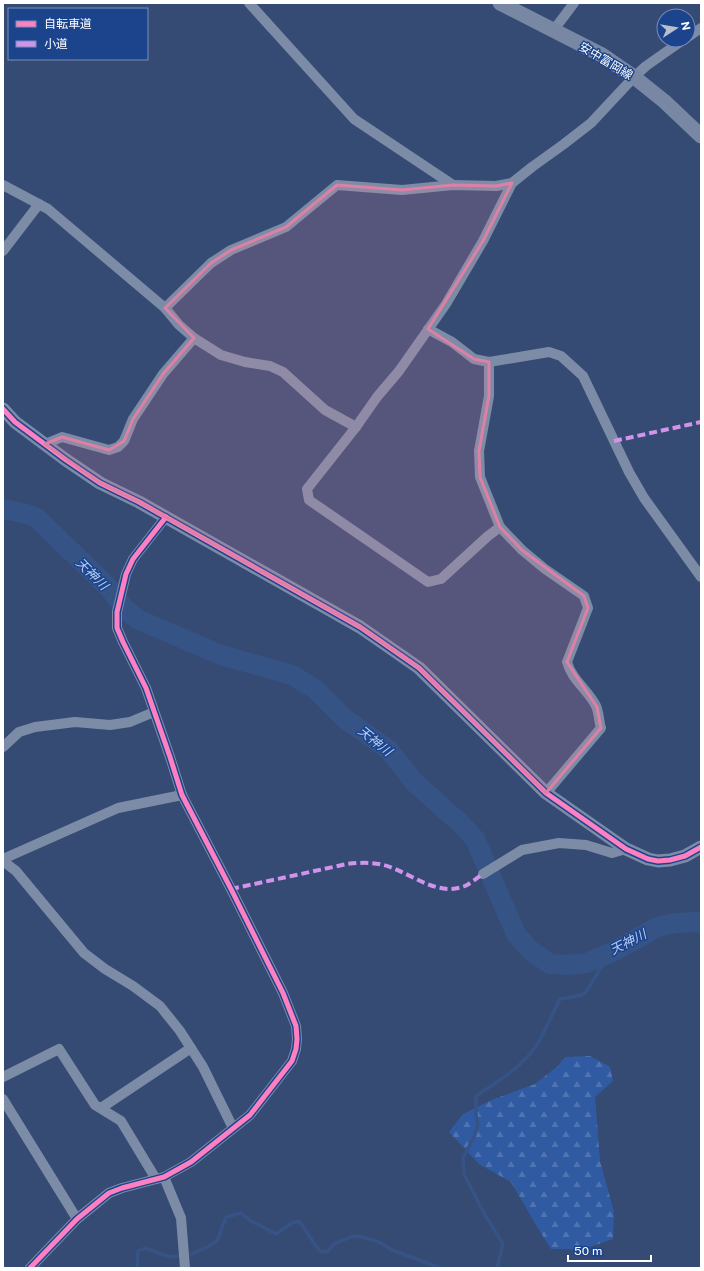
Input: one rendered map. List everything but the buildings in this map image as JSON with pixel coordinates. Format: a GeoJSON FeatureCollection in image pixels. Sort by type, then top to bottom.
{"type":"FeatureCollection","features":[{"type":"Feature","properties":{"kind":"main road","name":"安中富岡線"},"geometry":{"type":"LineString","coordinates":[[500,3],[602,55],[634,77],[664,101],[701,136]]}},
{"type":"Feature","properties":{"kind":"street"},"geometry":{"type":"LineString","coordinates":[[249,3],[354,119],[453,185]]}},
{"type":"Feature","properties":{"kind":"street"},"geometry":{"type":"LineString","coordinates":[[553,31],[574,3]]}},
{"type":"Feature","properties":{"kind":"street"},"geometry":{"type":"LineString","coordinates":[[165,308],[211,263],[230,250],[286,227],[337,185],[402,190],[453,185],[496,186],[512,182],[591,123],[634,77],[646,66],[672,48]]}},
{"type":"Feature","properties":{"kind":"street"},"geometry":{"type":"LineString","coordinates":[[500,527],[441,579],[428,582],[309,500],[307,489],[356,427],[377,397],[399,371],[446,304],[483,241],[512,182]]}},
{"type":"Feature","properties":{"kind":"street"},"geometry":{"type":"LineString","coordinates":[[3,185],[48,209],[165,308],[179,325],[194,338],[221,355],[245,362],[270,366],[282,372],[325,410],[356,427]]}},
{"type":"Feature","properties":{"kind":"street"},"geometry":{"type":"LineString","coordinates":[[3,251],[39,204]]}},
{"type":"Feature","properties":{"kind":"street"},"geometry":{"type":"LineString","coordinates":[[428,329],[452,342],[474,359],[489,362],[549,352],[561,356],[577,369],[583,376],[640,492],[701,577]]}},
{"type":"Feature","properties":{"kind":"street"},"geometry":{"type":"LineString","coordinates":[[45,444],[62,438],[109,450],[118,447],[124,441],[133,419],[163,374],[194,338]]}},
{"type":"Feature","properties":{"kind":"street"},"geometry":{"type":"LineString","coordinates":[[489,362],[489,396],[479,451],[480,477],[500,527],[522,550],[545,569],[584,596],[588,608],[567,662],[574,676],[597,707],[601,728],[546,793]]}},
{"type":"Feature","properties":{"kind":"street"},"geometry":{"type":"LineString","coordinates":[[3,409],[15,422],[100,483],[139,502],[360,627],[419,668],[546,793],[626,849],[648,859],[658,861],[670,860],[685,856],[701,846]]}},
{"type":"Feature","properties":{"kind":"street"},"geometry":{"type":"LineString","coordinates":[[30,1268],[77,1219],[109,1194],[122,1188],[160,1178],[191,1162],[250,1115],[292,1061],[296,1049],[296,1026],[283,993],[182,795],[146,688],[117,628],[117,612],[120,597],[126,574],[132,559],[166,517]]}},
{"type":"Feature","properties":{"kind":"street"},"geometry":{"type":"LineString","coordinates":[[3,746],[19,732],[35,727],[75,722],[110,725],[130,722],[154,712]]}},
{"type":"Feature","properties":{"kind":"street"},"geometry":{"type":"LineString","coordinates":[[182,795],[118,808],[3,860],[16,871],[84,953],[160,1006],[180,1031],[203,1068],[233,1128]]}},
{"type":"Feature","properties":{"kind":"street"},"geometry":{"type":"LineString","coordinates":[[483,874],[522,850],[559,843],[586,845],[612,853],[626,849]]}},
{"type":"Feature","properties":{"kind":"street"},"geometry":{"type":"LineString","coordinates":[[101,1108],[191,1048]]}},
{"type":"Feature","properties":{"kind":"street"},"geometry":{"type":"LineString","coordinates":[[3,1077],[60,1049],[95,1105],[121,1121],[160,1178],[181,1218],[185,1268]]}},
{"type":"Feature","properties":{"kind":"street"},"geometry":{"type":"LineString","coordinates":[[3,1099],[77,1219]]}},
{"type":"Feature","properties":{"kind":"highlighted area"},"geometry":{"type":"Polygon","coordinates":[[[512,183],[483,241],[428,329],[474,359],[489,362],[489,396],[479,451],[480,477],[500,527],[522,550],[584,596],[588,608],[567,662],[597,707],[601,728],[546,793],[419,668],[360,627],[139,502],[100,483],[45,444],[62,437],[109,450],[124,441],[133,419],[163,374],[194,338],[165,308],[211,263],[231,250],[286,227],[337,185],[402,190],[453,185],[496,186],[512,183]]]}},
{"type":"Feature","properties":{"kind":"green space"},"geometry":{"type":"Polygon","coordinates":[[[590,1056],[610,1067],[613,1081],[595,1097],[600,1161],[614,1212],[613,1239],[584,1249],[551,1249],[511,1182],[479,1164],[449,1132],[463,1114],[494,1099],[535,1084],[558,1066],[565,1057],[590,1056]]]}},
{"type":"Feature","properties":{"kind":"waterway","name":"天神川"},"geometry":{"type":"LineString","coordinates":[[3,509],[27,514],[37,518],[110,589],[124,608],[137,619],[221,655],[292,675],[315,689],[344,718],[389,750],[414,782],[461,824],[475,839],[516,934],[530,950],[550,964],[566,965],[587,963],[617,950],[657,927],[676,923],[701,923]]}},
{"type":"Feature","properties":{"kind":"waterway"},"geometry":{"type":"LineString","coordinates":[[497,1268],[503,1244],[484,1213],[464,1174],[463,1158],[474,1137],[478,1125],[476,1115],[476,1096],[516,1068],[530,1054],[539,1041],[560,999],[582,995],[586,992],[600,969],[617,950]]}},
{"type":"Feature","properties":{"kind":"waterway"},"geometry":{"type":"LineString","coordinates":[[137,1268],[138,1251],[145,1248],[170,1257],[189,1255],[217,1241],[226,1217],[241,1213],[249,1220],[276,1234],[292,1223],[299,1221],[321,1252],[328,1251],[334,1244],[353,1236],[362,1237],[377,1241],[392,1250],[441,1268]]}},
{"type":"Feature","properties":{"kind":"marked path"},"geometry":{"type":"LineString","coordinates":[[614,441],[701,422]]}},
{"type":"Feature","properties":{"kind":"marked path"},"geometry":{"type":"LineString","coordinates":[[231,889],[347,864],[359,863],[371,863],[389,867],[429,885],[447,889],[456,889],[465,886],[483,874]]}},
{"type":"Feature","properties":{"kind":"cycle path"},"geometry":{"type":"LineString","coordinates":[[3,409],[15,422],[100,483],[139,502],[360,627],[419,668],[546,793],[626,849],[648,859],[658,861],[670,860],[685,856],[701,847]]}},
{"type":"Feature","properties":{"kind":"cycle path"},"geometry":{"type":"LineString","coordinates":[[30,1268],[77,1219],[109,1193],[164,1177],[191,1162],[250,1115],[292,1061],[296,1049],[296,1026],[283,993],[182,795],[146,688],[117,628],[117,612],[126,574],[133,559],[166,517]]}}]}
